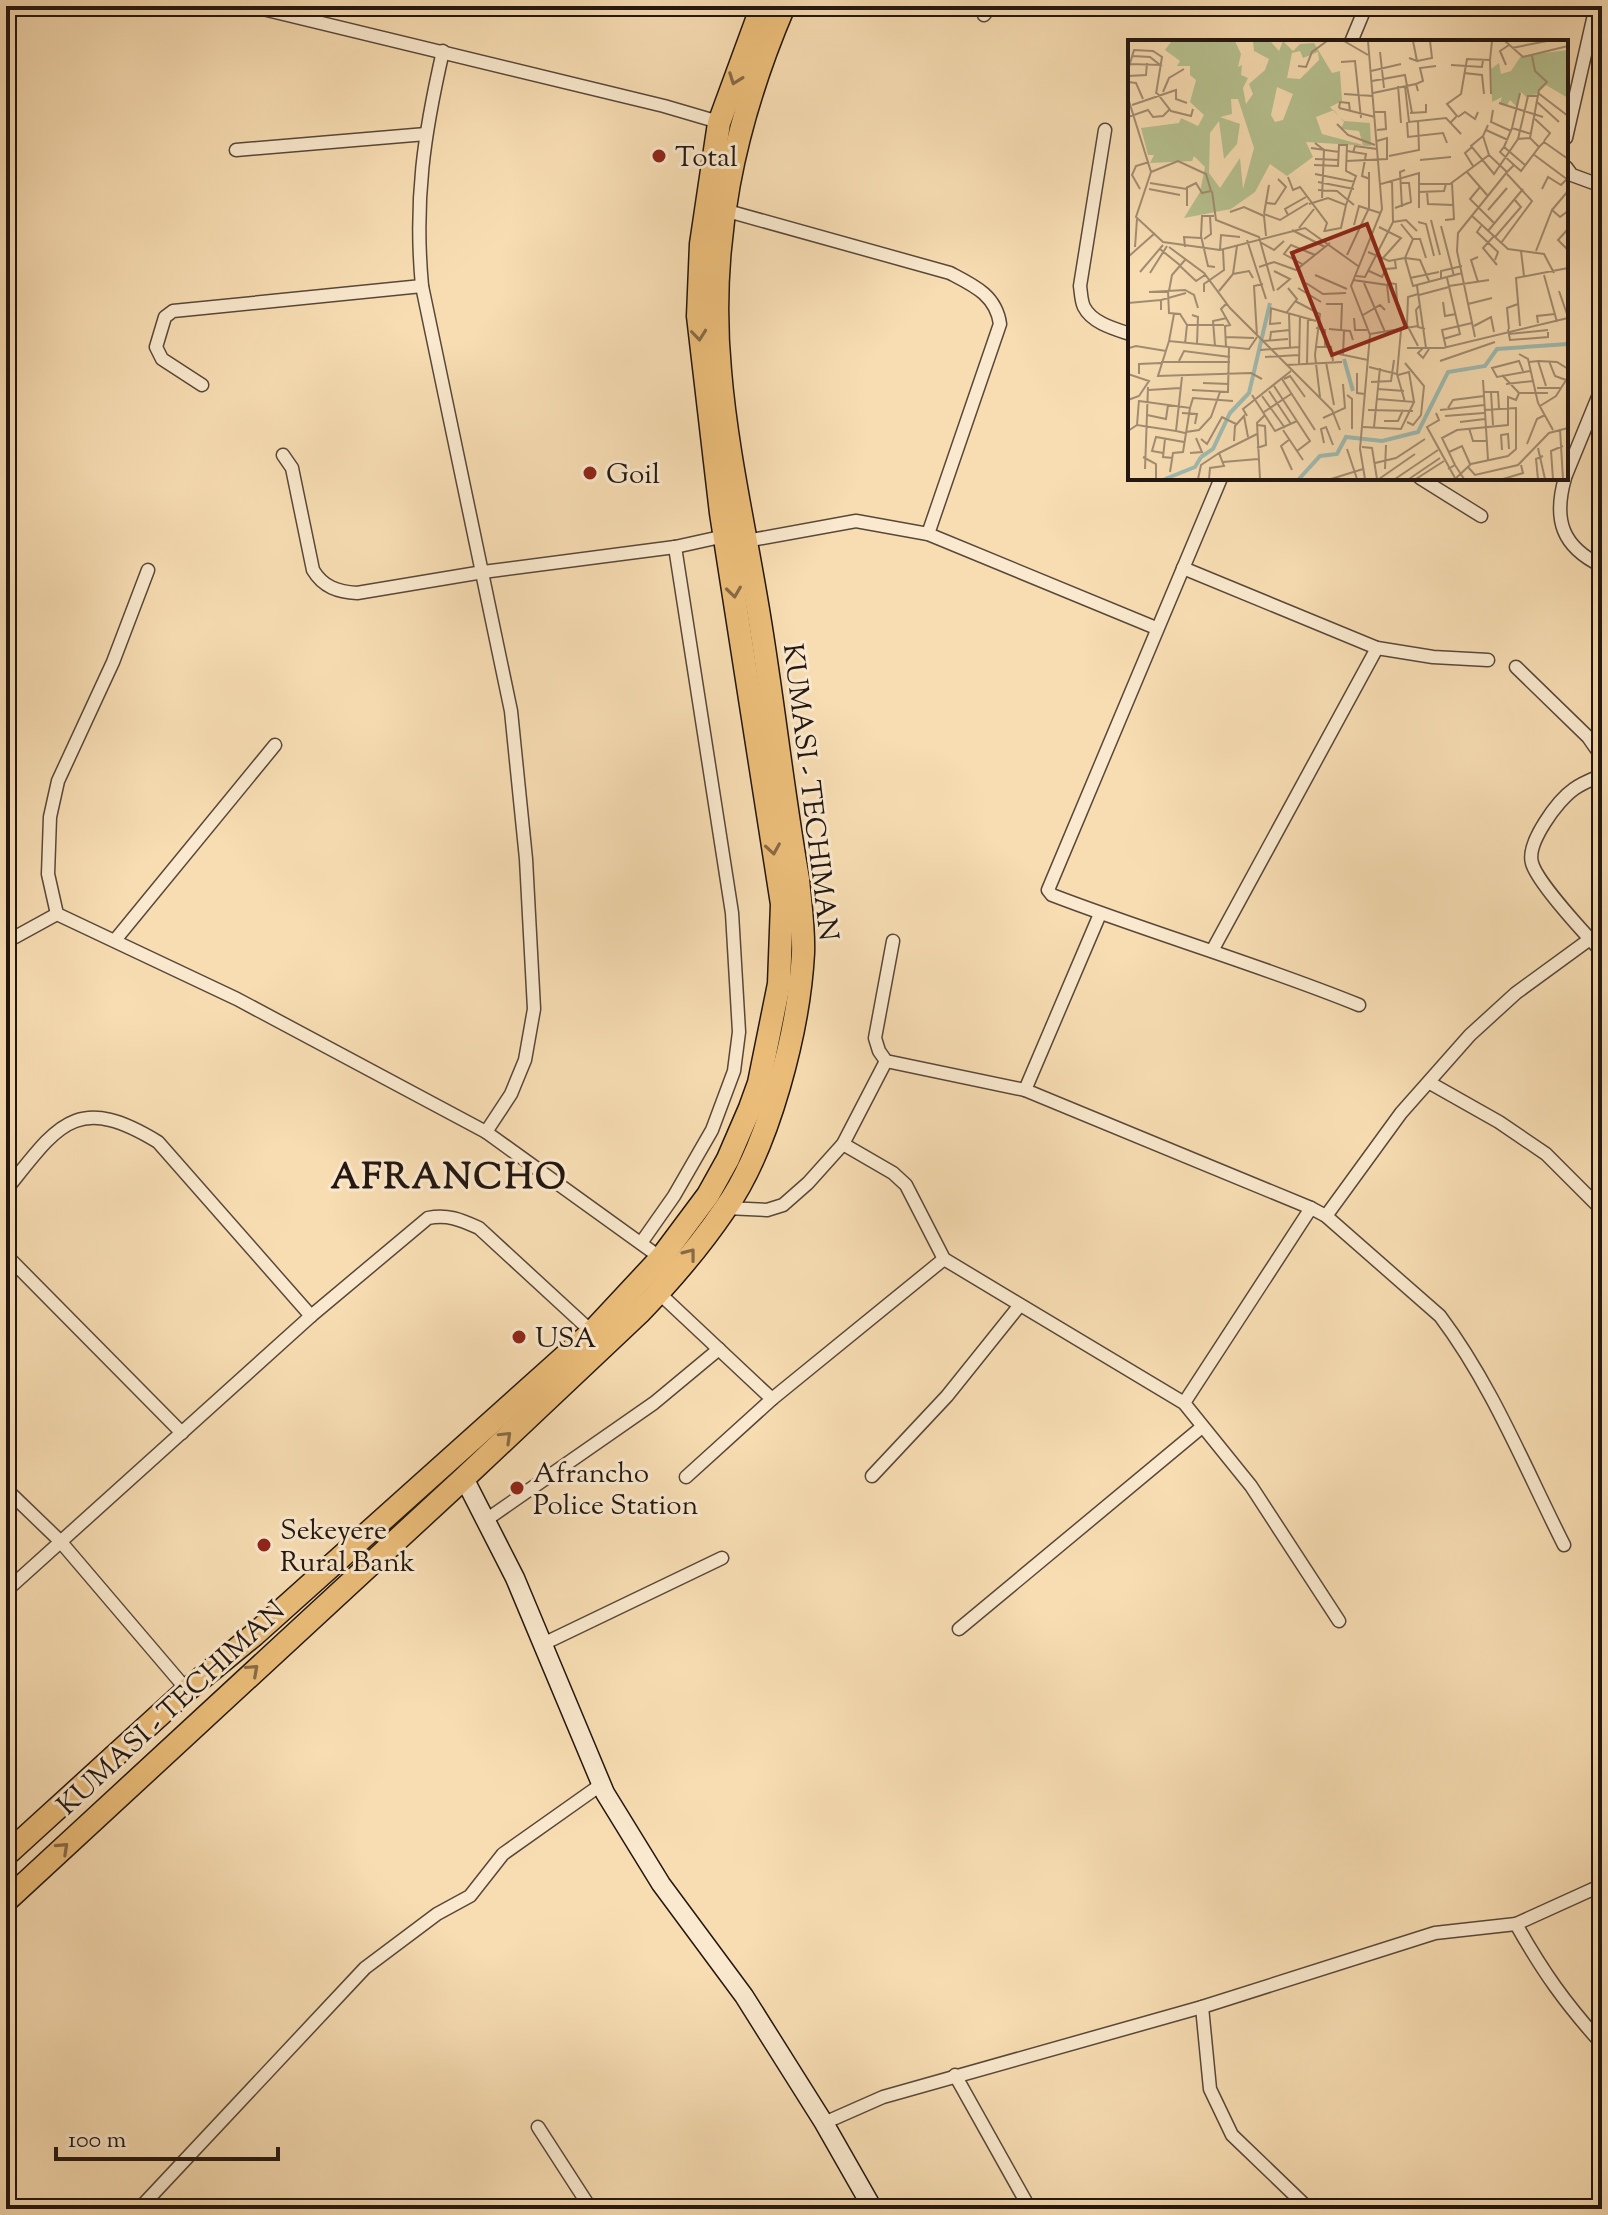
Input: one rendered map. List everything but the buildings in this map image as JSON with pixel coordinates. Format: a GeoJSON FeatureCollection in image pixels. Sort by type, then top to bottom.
{"type":"FeatureCollection","features":[{"type":"Feature","properties":{"kind":"highway"},"geometry":{"type":"LineString","coordinates":[[6,1855],[187,1690],[254,1635],[592,1332],[661,1258],[708,1195],[728,1159],[759,1083],[779,984],[782,904],[736,539],[708,420],[698,316],[701,244],[762,6]]}},
{"type":"Feature","properties":{"kind":"highway","name":"KUMASI - TECHIMAN"},"geometry":{"type":"LineString","coordinates":[[8,1894],[464,1478],[659,1293],[726,1208],[748,1168],[779,1089],[792,1034],[803,952],[798,879],[736,539],[720,372],[719,260],[730,126],[784,6]]}},
{"type":"Feature","properties":{"kind":"street"},"geometry":{"type":"LineString","coordinates":[[251,6],[664,106],[730,126]]}},
{"type":"Feature","properties":{"kind":"street"},"geometry":{"type":"LineString","coordinates":[[1352,40],[1366,6]]}},
{"type":"Feature","properties":{"kind":"street"},"geometry":{"type":"LineString","coordinates":[[1568,130],[1597,14]]}},
{"type":"Feature","properties":{"kind":"street"},"geometry":{"type":"LineString","coordinates":[[443,51],[421,159],[418,239],[422,286],[511,711],[526,859],[534,1009],[525,1060],[511,1094],[486,1132]]}},
{"type":"Feature","properties":{"kind":"street"},"geometry":{"type":"LineString","coordinates":[[1105,130],[1080,286],[1084,307],[1094,317],[1107,326],[1128,333]]}},
{"type":"Feature","properties":{"kind":"street"},"geometry":{"type":"LineString","coordinates":[[236,150],[426,134]]}},
{"type":"Feature","properties":{"kind":"street"},"geometry":{"type":"LineString","coordinates":[[1568,170],[1572,175],[1602,186]]}},
{"type":"Feature","properties":{"kind":"street"},"geometry":{"type":"LineString","coordinates":[[724,210],[950,273],[976,287],[993,301],[1000,324],[928,534]]}},
{"type":"Feature","properties":{"kind":"street"},"geometry":{"type":"LineString","coordinates":[[202,385],[162,359],[156,347],[165,317],[173,311],[422,286]]}},
{"type":"Feature","properties":{"kind":"street"},"geometry":{"type":"LineString","coordinates":[[1568,469],[1602,387]]}},
{"type":"Feature","properties":{"kind":"street"},"geometry":{"type":"LineString","coordinates":[[283,455],[292,468],[313,570],[320,581],[341,592],[357,593],[483,572],[856,521],[928,534],[1156,628]]}},
{"type":"Feature","properties":{"kind":"street"},"geometry":{"type":"LineString","coordinates":[[1220,480],[1048,885],[1049,893],[1100,914],[1290,977],[1359,1005]]}},
{"type":"Feature","properties":{"kind":"street"},"geometry":{"type":"LineString","coordinates":[[1423,480],[1481,516]]}},
{"type":"Feature","properties":{"kind":"street"},"geometry":{"type":"LineString","coordinates":[[1564,480],[1558,513],[1568,539],[1581,556],[1602,566]]}},
{"type":"Feature","properties":{"kind":"street"},"geometry":{"type":"LineString","coordinates":[[641,1243],[674,1196],[712,1130],[734,1071],[739,1032],[732,913],[675,547]]}},
{"type":"Feature","properties":{"kind":"street"},"geometry":{"type":"LineString","coordinates":[[1183,568],[1377,648],[1433,657],[1488,660]]}},
{"type":"Feature","properties":{"kind":"street"},"geometry":{"type":"LineString","coordinates":[[57,914],[48,874],[50,817],[58,781],[113,662],[148,570]]}},
{"type":"Feature","properties":{"kind":"street"},"geometry":{"type":"LineString","coordinates":[[1212,951],[1377,648]]}},
{"type":"Feature","properties":{"kind":"street"},"geometry":{"type":"LineString","coordinates":[[1516,667],[1588,737],[1602,757]]}},
{"type":"Feature","properties":{"kind":"street"},"geometry":{"type":"LineString","coordinates":[[116,939],[275,745]]}},
{"type":"Feature","properties":{"kind":"street"},"geometry":{"type":"LineString","coordinates":[[1602,775],[1573,790],[1544,824],[1531,854],[1532,865],[1602,952]]}},
{"type":"Feature","properties":{"kind":"street"},"geometry":{"type":"LineString","coordinates":[[57,914],[116,939],[237,999],[486,1132],[661,1258]]}},
{"type":"Feature","properties":{"kind":"street"},"geometry":{"type":"LineString","coordinates":[[8,939],[57,914]]}},
{"type":"Feature","properties":{"kind":"street"},"geometry":{"type":"LineString","coordinates":[[1025,1090],[1100,914]]}},
{"type":"Feature","properties":{"kind":"street"},"geometry":{"type":"LineString","coordinates":[[1326,1216],[1401,1113],[1430,1083],[1447,1059],[1516,993],[1590,939]]}},
{"type":"Feature","properties":{"kind":"street"},"geometry":{"type":"LineString","coordinates":[[886,1061],[875,1038],[893,941]]}},
{"type":"Feature","properties":{"kind":"street"},"geometry":{"type":"LineString","coordinates":[[726,1208],[767,1210],[783,1205],[808,1183],[843,1144],[886,1061]]}},
{"type":"Feature","properties":{"kind":"street"},"geometry":{"type":"LineString","coordinates":[[886,1061],[1025,1090],[1326,1216],[1440,1316],[1476,1370],[1564,1545]]}},
{"type":"Feature","properties":{"kind":"street"},"geometry":{"type":"LineString","coordinates":[[1430,1083],[1499,1122],[1546,1154],[1602,1210]]}},
{"type":"Feature","properties":{"kind":"street"},"geometry":{"type":"LineString","coordinates":[[6,1190],[51,1134],[72,1122],[101,1117],[131,1126],[158,1142],[311,1316]]}},
{"type":"Feature","properties":{"kind":"street"},"geometry":{"type":"LineString","coordinates":[[843,1144],[893,1173],[906,1185],[944,1259],[1184,1403],[1251,1486],[1339,1621]]}},
{"type":"Feature","properties":{"kind":"street"},"geometry":{"type":"LineString","coordinates":[[1184,1403],[1311,1208]]}},
{"type":"Feature","properties":{"kind":"street"},"geometry":{"type":"LineString","coordinates":[[6,1591],[311,1316],[417,1224],[428,1218],[440,1215],[459,1218],[479,1228],[592,1332]]}},
{"type":"Feature","properties":{"kind":"street"},"geometry":{"type":"LineString","coordinates":[[6,1255],[182,1433]]}},
{"type":"Feature","properties":{"kind":"street"},"geometry":{"type":"LineString","coordinates":[[686,1477],[772,1399],[944,1259]]}},
{"type":"Feature","properties":{"kind":"street"},"geometry":{"type":"LineString","coordinates":[[659,1293],[772,1399]]}},
{"type":"Feature","properties":{"kind":"street"},"geometry":{"type":"LineString","coordinates":[[872,1476],[947,1396],[1020,1305]]}},
{"type":"Feature","properties":{"kind":"street"},"geometry":{"type":"LineString","coordinates":[[486,1520],[654,1403],[719,1349]]}},
{"type":"Feature","properties":{"kind":"street"},"geometry":{"type":"LineString","coordinates":[[959,1629],[1202,1427]]}},
{"type":"Feature","properties":{"kind":"street"},"geometry":{"type":"LineString","coordinates":[[464,1478],[515,1578],[605,1793],[661,1884],[744,1996],[824,2123],[873,2209]]}},
{"type":"Feature","properties":{"kind":"street"},"geometry":{"type":"LineString","coordinates":[[6,1489],[60,1541],[187,1690]]}},
{"type":"Feature","properties":{"kind":"street"},"geometry":{"type":"LineString","coordinates":[[543,1644],[722,1558]]}},
{"type":"Feature","properties":{"kind":"street"},"geometry":{"type":"LineString","coordinates":[[139,2209],[365,1968],[437,1914],[470,1896],[503,1854],[602,1784]]}},
{"type":"Feature","properties":{"kind":"street"},"geometry":{"type":"LineString","coordinates":[[824,2123],[883,2097],[1202,2007],[1435,1933],[1516,1924],[1602,1885]]}},
{"type":"Feature","properties":{"kind":"street"},"geometry":{"type":"LineString","coordinates":[[1516,1924],[1564,2002],[1602,2044]]}},
{"type":"Feature","properties":{"kind":"street"},"geometry":{"type":"LineString","coordinates":[[1202,2007],[1210,2089],[1232,2135],[1309,2209]]}},
{"type":"Feature","properties":{"kind":"street"},"geometry":{"type":"LineString","coordinates":[[955,2075],[1030,2209]]}},
{"type":"Feature","properties":{"kind":"street"},"geometry":{"type":"LineString","coordinates":[[538,2127],[591,2209]]}},
{"type":"Feature","properties":{"kind":"place","name":"Total"},"geometry":{"type":"Point","coordinates":[659,156]}},
{"type":"Feature","properties":{"kind":"place","name":"Goil"},"geometry":{"type":"Point","coordinates":[590,473]}},
{"type":"Feature","properties":{"kind":"place","name":"USA"},"geometry":{"type":"Point","coordinates":[519,1337]}},
{"type":"Feature","properties":{"kind":"place","name":"Afrancho Police Station"},"geometry":{"type":"Point","coordinates":[517,1488]}},
{"type":"Feature","properties":{"kind":"place","name":"Sekeyere Rural Bank"},"geometry":{"type":"Point","coordinates":[264,1545]}},
{"type":"Feature","properties":{"kind":"district","name":"AFRANCHO"},"geometry":{"type":"Point","coordinates":[449,1175]}}]}
